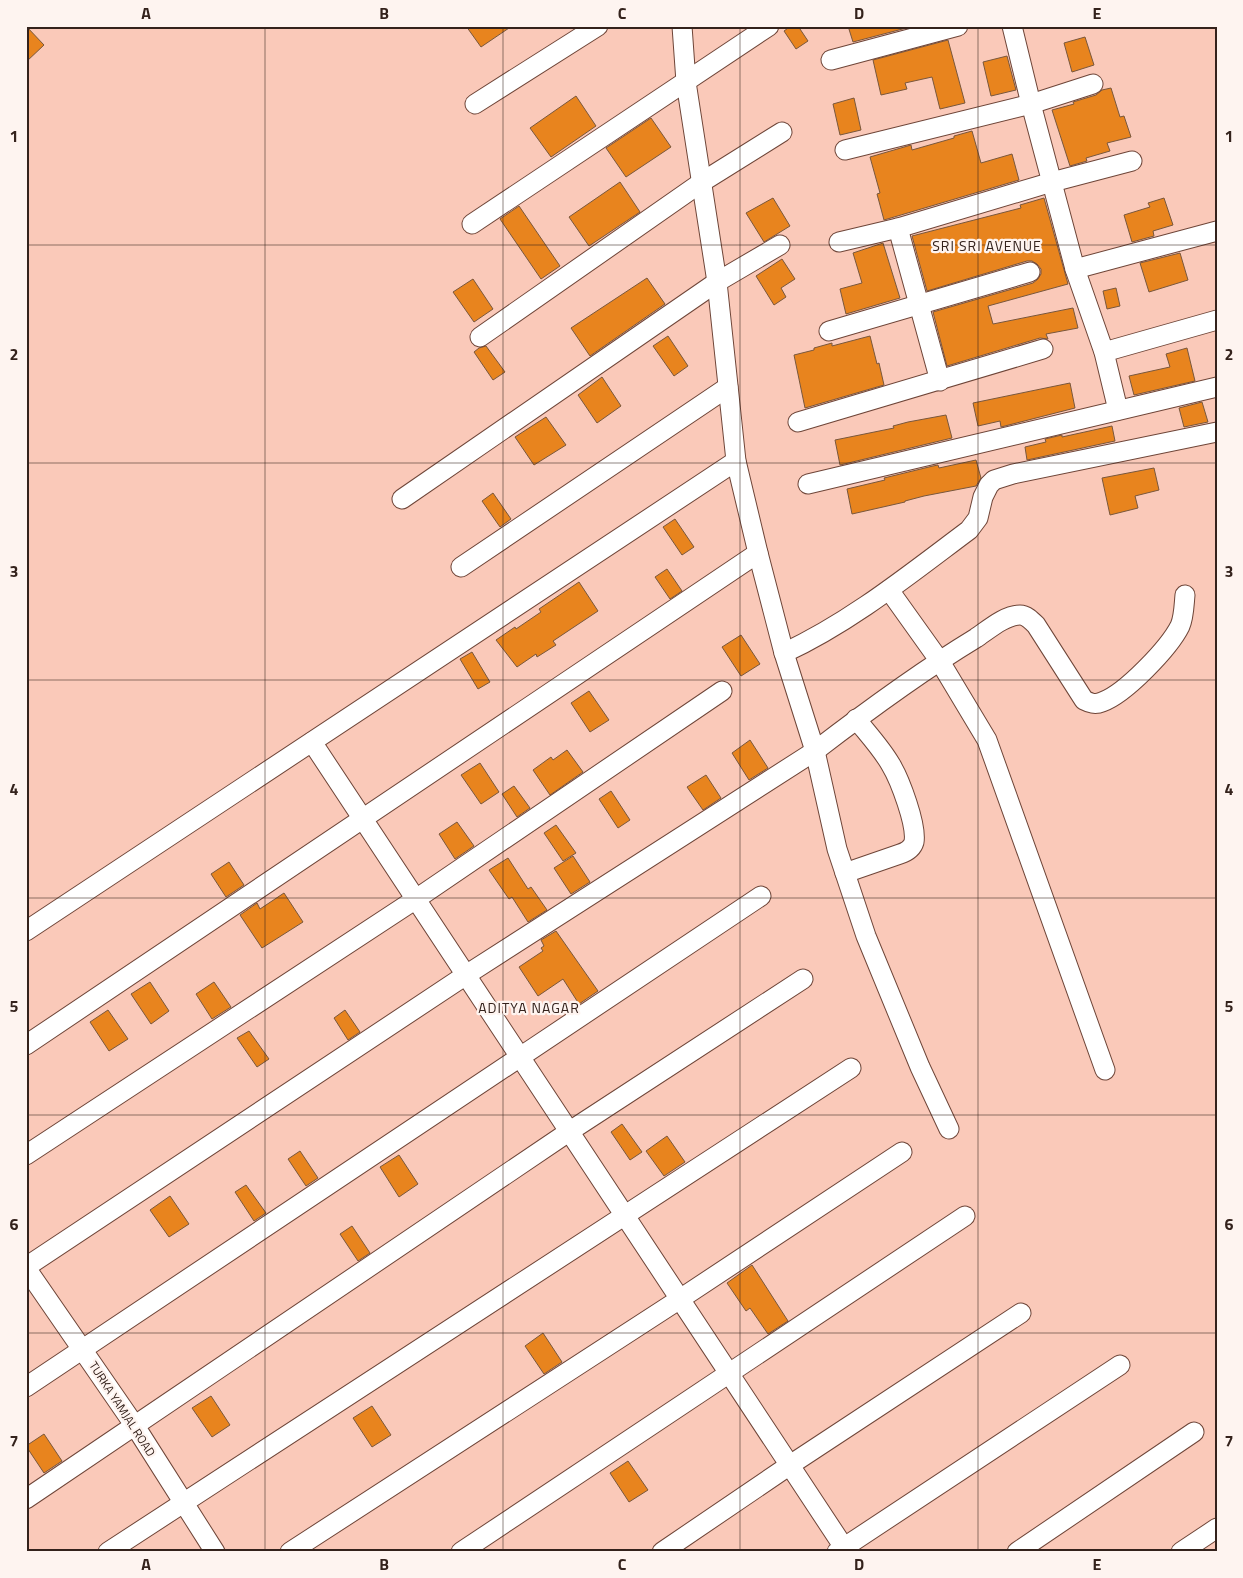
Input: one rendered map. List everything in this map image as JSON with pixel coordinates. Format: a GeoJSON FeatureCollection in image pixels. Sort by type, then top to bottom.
{"type":"FeatureCollection","features":[{"type":"Feature","properties":{"kind":"street"},"geometry":{"type":"LineString","coordinates":[[475,104],[598,26]]}},
{"type":"Feature","properties":{"kind":"street"},"geometry":{"type":"LineString","coordinates":[[682,26],[686,82],[717,282],[736,461],[758,553],[784,653],[815,751],[837,849],[866,936],[920,1067],[949,1130]]}},
{"type":"Feature","properties":{"kind":"street"},"geometry":{"type":"LineString","coordinates":[[472,224],[769,26]]}},
{"type":"Feature","properties":{"kind":"street"},"geometry":{"type":"LineString","coordinates":[[831,60],[958,26]]}},
{"type":"Feature","properties":{"kind":"street"},"geometry":{"type":"LineString","coordinates":[[1012,26],[1030,104],[1075,269],[1104,352],[1118,410]]}},
{"type":"Feature","properties":{"kind":"street"},"geometry":{"type":"LineString","coordinates":[[846,150],[1030,104],[1093,84]]}},
{"type":"Feature","properties":{"kind":"street"},"geometry":{"type":"LineString","coordinates":[[480,337],[702,182],[782,132]]}},
{"type":"Feature","properties":{"kind":"street"},"geometry":{"type":"LineString","coordinates":[[839,242],[898,228],[1052,182],[1132,161]]}},
{"type":"Feature","properties":{"kind":"street"},"geometry":{"type":"LineString","coordinates":[[898,228],[940,380]]}},
{"type":"Feature","properties":{"kind":"street"},"geometry":{"type":"LineString","coordinates":[[1075,269],[1217,231]]}},
{"type":"Feature","properties":{"kind":"street"},"geometry":{"type":"LineString","coordinates":[[402,499],[717,282],[780,245]]}},
{"type":"Feature","properties":{"kind":"street"},"geometry":{"type":"LineString","coordinates":[[829,331],[1030,272]]}},
{"type":"Feature","properties":{"kind":"street"},"geometry":{"type":"LineString","coordinates":[[1104,352],[1217,320]]}},
{"type":"Feature","properties":{"kind":"street"},"geometry":{"type":"LineString","coordinates":[[798,422],[1043,349]]}},
{"type":"Feature","properties":{"kind":"street"},"geometry":{"type":"LineString","coordinates":[[461,567],[728,387]]}},
{"type":"Feature","properties":{"kind":"street"},"geometry":{"type":"LineString","coordinates":[[808,484],[1217,387]]}},
{"type":"Feature","properties":{"kind":"street"},"geometry":{"type":"LineString","coordinates":[[784,653],[810,641],[835,626],[889,590],[969,530],[978,518],[983,496],[994,480],[1013,474],[1217,432]]}},
{"type":"Feature","properties":{"kind":"street"},"geometry":{"type":"LineString","coordinates":[[26,931],[736,461]]}},
{"type":"Feature","properties":{"kind":"street"},"geometry":{"type":"LineString","coordinates":[[26,1045],[364,820],[758,553]]}},
{"type":"Feature","properties":{"kind":"street"},"geometry":{"type":"LineString","coordinates":[[889,590],[939,660],[987,740],[1105,1070]]}},
{"type":"Feature","properties":{"kind":"street"},"geometry":{"type":"LineString","coordinates":[[26,1268],[466,975],[815,751],[856,719],[939,660],[998,624],[1021,615],[1036,624],[1084,700],[1092,704],[1103,702],[1126,686],[1167,646],[1180,625],[1186,595]]}},
{"type":"Feature","properties":{"kind":"street"},"geometry":{"type":"LineString","coordinates":[[26,1155],[416,899],[722,691]]}},
{"type":"Feature","properties":{"kind":"street"},"geometry":{"type":"LineString","coordinates":[[845,873],[908,851],[914,843],[905,795],[891,764],[856,719]]}},
{"type":"Feature","properties":{"kind":"street"},"geometry":{"type":"LineString","coordinates":[[312,742],[729,1372],[790,1465],[842,1550],[1120,1365]]}},
{"type":"Feature","properties":{"kind":"street"},"geometry":{"type":"LineString","coordinates":[[26,1387],[761,896]]}},
{"type":"Feature","properties":{"kind":"street"},"geometry":{"type":"LineString","coordinates":[[26,1499],[570,1131],[803,979]]}},
{"type":"Feature","properties":{"kind":"street"},"geometry":{"type":"LineString","coordinates":[[108,1552],[182,1502],[851,1068]]}},
{"type":"Feature","properties":{"kind":"street"},"geometry":{"type":"LineString","coordinates":[[290,1552],[680,1299],[902,1152]]}},
{"type":"Feature","properties":{"kind":"street"},"geometry":{"type":"LineString","coordinates":[[461,1552],[965,1216]]}},
{"type":"Feature","properties":{"kind":"street","name":"TURKA YAMJAL ROAD"},"geometry":{"type":"LineString","coordinates":[[26,1268],[135,1426],[215,1552]]}},
{"type":"Feature","properties":{"kind":"street"},"geometry":{"type":"LineString","coordinates":[[662,1552],[1021,1313]]}},
{"type":"Feature","properties":{"kind":"street"},"geometry":{"type":"LineString","coordinates":[[1017,1552],[1194,1432]]}},
{"type":"Feature","properties":{"kind":"street"},"geometry":{"type":"LineString","coordinates":[[1181,1552],[1217,1528]]}},
{"type":"Feature","properties":{"kind":"building"},"geometry":{"type":"Polygon","coordinates":[[[26,26],[44,45],[26,62],[26,26]]]}},
{"type":"Feature","properties":{"kind":"building"},"geometry":{"type":"Polygon","coordinates":[[[466,26],[512,26],[481,47],[466,26]]]}},
{"type":"Feature","properties":{"kind":"building"},"geometry":{"type":"Polygon","coordinates":[[[791,26],[798,26],[808,41],[796,49],[784,31],[791,26]]]}},
{"type":"Feature","properties":{"kind":"building"},"geometry":{"type":"Polygon","coordinates":[[[848,26],[914,26],[853,42],[848,26]]]}},
{"type":"Feature","properties":{"kind":"building"},"geometry":{"type":"Polygon","coordinates":[[[1085,37],[1094,65],[1072,72],[1064,43],[1085,37]]]}},
{"type":"Feature","properties":{"kind":"building"},"geometry":{"type":"Polygon","coordinates":[[[948,40],[965,103],[940,109],[932,77],[905,83],[907,89],[881,95],[873,60],[948,40]]]}},
{"type":"Feature","properties":{"kind":"building"},"geometry":{"type":"Polygon","coordinates":[[[1007,56],[1016,90],[991,96],[983,62],[1007,56]]]}},
{"type":"Feature","properties":{"kind":"building"},"geometry":{"type":"Polygon","coordinates":[[[1111,88],[1120,117],[1124,116],[1131,137],[1107,143],[1110,151],[1086,158],[1087,161],[1070,166],[1052,110],[1074,104],[1073,102],[1111,88]]]}},
{"type":"Feature","properties":{"kind":"building"},"geometry":{"type":"Polygon","coordinates":[[[576,96],[596,126],[551,157],[530,128],[576,96]]]}},
{"type":"Feature","properties":{"kind":"building"},"geometry":{"type":"Polygon","coordinates":[[[854,98],[861,130],[840,135],[833,104],[854,98]]]}},
{"type":"Feature","properties":{"kind":"building"},"geometry":{"type":"Polygon","coordinates":[[[651,118],[671,147],[626,177],[606,148],[651,118]]]}},
{"type":"Feature","properties":{"kind":"building"},"geometry":{"type":"Polygon","coordinates":[[[972,131],[981,163],[1012,154],[1019,180],[884,220],[877,194],[880,193],[870,157],[911,145],[912,150],[972,131]]]}},
{"type":"Feature","properties":{"kind":"building"},"geometry":{"type":"Polygon","coordinates":[[[620,182],[640,212],[589,246],[569,217],[620,182]]]}},
{"type":"Feature","properties":{"kind":"building"},"geometry":{"type":"Polygon","coordinates":[[[773,198],[790,226],[764,242],[746,213],[773,198]]]}},
{"type":"Feature","properties":{"kind":"building"},"geometry":{"type":"Polygon","coordinates":[[[1044,198],[1068,284],[988,306],[993,324],[1073,308],[1078,328],[1046,334],[1048,339],[1040,338],[947,366],[933,312],[1033,283],[1041,274],[1041,269],[1032,261],[1027,261],[927,291],[912,236],[1021,208],[1020,205],[1044,198]]]}},
{"type":"Feature","properties":{"kind":"building"},"geometry":{"type":"Polygon","coordinates":[[[1164,198],[1173,225],[1153,231],[1154,236],[1132,242],[1124,215],[1150,207],[1148,203],[1164,198]]]}},
{"type":"Feature","properties":{"kind":"building"},"geometry":{"type":"Polygon","coordinates":[[[519,206],[560,266],[541,279],[500,219],[519,206]]]}},
{"type":"Feature","properties":{"kind":"building"},"geometry":{"type":"Polygon","coordinates":[[[883,243],[900,298],[846,314],[840,289],[862,283],[853,253],[883,243]]]}},
{"type":"Feature","properties":{"kind":"building"},"geometry":{"type":"Polygon","coordinates":[[[1180,253],[1188,280],[1149,292],[1140,263],[1180,253]]]}},
{"type":"Feature","properties":{"kind":"building"},"geometry":{"type":"Polygon","coordinates":[[[782,259],[795,279],[781,288],[786,297],[774,305],[756,276],[782,259]]]}},
{"type":"Feature","properties":{"kind":"building"},"geometry":{"type":"Polygon","coordinates":[[[647,278],[665,304],[590,356],[571,328],[647,278]]]}},
{"type":"Feature","properties":{"kind":"building"},"geometry":{"type":"Polygon","coordinates":[[[473,279],[493,309],[474,322],[453,292],[473,279]]]}},
{"type":"Feature","properties":{"kind":"building"},"geometry":{"type":"Polygon","coordinates":[[[1116,288],[1120,306],[1107,309],[1103,291],[1116,288]]]}},
{"type":"Feature","properties":{"kind":"building"},"geometry":{"type":"Polygon","coordinates":[[[668,336],[688,366],[674,376],[653,346],[668,336]]]}},
{"type":"Feature","properties":{"kind":"building"},"geometry":{"type":"Polygon","coordinates":[[[870,336],[884,385],[805,408],[794,355],[832,343],[832,346],[870,336]]]}},
{"type":"Feature","properties":{"kind":"building"},"geometry":{"type":"Polygon","coordinates":[[[486,346],[505,372],[493,380],[474,352],[486,346]]]}},
{"type":"Feature","properties":{"kind":"building"},"geometry":{"type":"Polygon","coordinates":[[[1187,348],[1195,381],[1134,395],[1129,376],[1170,367],[1166,354],[1187,348]]]}},
{"type":"Feature","properties":{"kind":"building"},"geometry":{"type":"Polygon","coordinates":[[[602,377],[621,406],[597,423],[578,395],[602,377]]]}},
{"type":"Feature","properties":{"kind":"building"},"geometry":{"type":"Polygon","coordinates":[[[1070,383],[1075,408],[1001,427],[1000,421],[978,426],[973,403],[1070,383]]]}},
{"type":"Feature","properties":{"kind":"building"},"geometry":{"type":"Polygon","coordinates":[[[1202,402],[1208,422],[1184,427],[1179,408],[1202,402]]]}},
{"type":"Feature","properties":{"kind":"building"},"geometry":{"type":"Polygon","coordinates":[[[946,415],[952,438],[840,465],[835,440],[894,428],[893,426],[908,422],[946,415]]]}},
{"type":"Feature","properties":{"kind":"building"},"geometry":{"type":"Polygon","coordinates":[[[546,417],[566,445],[534,465],[515,437],[546,417]]]}},
{"type":"Feature","properties":{"kind":"building"},"geometry":{"type":"Polygon","coordinates":[[[1112,426],[1115,441],[1027,460],[1025,447],[1046,442],[1045,439],[1112,426]]]}},
{"type":"Feature","properties":{"kind":"building"},"geometry":{"type":"Polygon","coordinates":[[[976,460],[981,478],[976,486],[924,496],[852,514],[847,489],[933,466],[938,465],[939,468],[976,460]]]}},
{"type":"Feature","properties":{"kind":"building"},"geometry":{"type":"Polygon","coordinates":[[[1154,468],[1159,490],[1135,496],[1138,508],[1110,515],[1102,478],[1154,468]]]}},
{"type":"Feature","properties":{"kind":"building"},"geometry":{"type":"Polygon","coordinates":[[[493,493],[511,519],[500,527],[482,501],[493,493]]]}},
{"type":"Feature","properties":{"kind":"building"},"geometry":{"type":"Polygon","coordinates":[[[675,519],[694,547],[682,555],[663,527],[675,519]]]}},
{"type":"Feature","properties":{"kind":"building"},"geometry":{"type":"Polygon","coordinates":[[[667,569],[682,591],[670,599],[655,577],[667,569]]]}},
{"type":"Feature","properties":{"kind":"building"},"geometry":{"type":"Polygon","coordinates":[[[579,582],[598,611],[553,641],[556,645],[537,657],[536,654],[517,667],[496,640],[541,612],[539,609],[579,582]]]}},
{"type":"Feature","properties":{"kind":"building"},"geometry":{"type":"Polygon","coordinates":[[[741,635],[760,664],[741,676],[722,647],[741,635]]]}},
{"type":"Feature","properties":{"kind":"building"},"geometry":{"type":"Polygon","coordinates":[[[472,652],[490,682],[478,689],[460,659],[472,652]]]}},
{"type":"Feature","properties":{"kind":"building"},"geometry":{"type":"Polygon","coordinates":[[[589,691],[609,720],[590,732],[571,703],[589,691]]]}},
{"type":"Feature","properties":{"kind":"building"},"geometry":{"type":"Polygon","coordinates":[[[750,740],[768,768],[749,780],[732,753],[750,740]]]}},
{"type":"Feature","properties":{"kind":"building"},"geometry":{"type":"Polygon","coordinates":[[[567,750],[583,772],[550,795],[533,770],[551,757],[553,760],[567,750]]]}},
{"type":"Feature","properties":{"kind":"building"},"geometry":{"type":"Polygon","coordinates":[[[480,763],[499,792],[481,804],[461,775],[480,763]]]}},
{"type":"Feature","properties":{"kind":"building"},"geometry":{"type":"Polygon","coordinates":[[[706,775],[721,798],[703,810],[687,787],[706,775]]]}},
{"type":"Feature","properties":{"kind":"building"},"geometry":{"type":"Polygon","coordinates":[[[514,786],[530,808],[517,817],[502,794],[514,786]]]}},
{"type":"Feature","properties":{"kind":"building"},"geometry":{"type":"Polygon","coordinates":[[[611,791],[630,820],[618,828],[599,799],[611,791]]]}},
{"type":"Feature","properties":{"kind":"building"},"geometry":{"type":"Polygon","coordinates":[[[457,822],[474,846],[455,859],[439,834],[457,822]]]}},
{"type":"Feature","properties":{"kind":"building"},"geometry":{"type":"Polygon","coordinates":[[[556,825],[576,853],[563,861],[544,833],[556,825]]]}},
{"type":"Feature","properties":{"kind":"building"},"geometry":{"type":"Polygon","coordinates":[[[573,856],[590,882],[571,894],[554,868],[573,856]]]}},
{"type":"Feature","properties":{"kind":"building"},"geometry":{"type":"Polygon","coordinates":[[[508,858],[528,889],[531,887],[547,910],[528,922],[512,897],[509,899],[489,870],[508,858]]]}},
{"type":"Feature","properties":{"kind":"building"},"geometry":{"type":"Polygon","coordinates":[[[229,862],[244,885],[226,897],[211,874],[229,862]]]}},
{"type":"Feature","properties":{"kind":"building"},"geometry":{"type":"Polygon","coordinates":[[[284,893],[303,922],[262,948],[240,915],[257,903],[260,909],[284,893]]]}},
{"type":"Feature","properties":{"kind":"building"},"geometry":{"type":"Polygon","coordinates":[[[556,931],[598,991],[579,1004],[563,979],[538,996],[519,967],[543,951],[541,948],[544,946],[541,940],[556,931]]]}},
{"type":"Feature","properties":{"kind":"building"},"geometry":{"type":"Polygon","coordinates":[[[150,982],[169,1011],[151,1024],[131,994],[150,982]]]}},
{"type":"Feature","properties":{"kind":"building"},"geometry":{"type":"Polygon","coordinates":[[[214,982],[231,1007],[212,1019],[196,994],[214,982]]]}},
{"type":"Feature","properties":{"kind":"building"},"geometry":{"type":"Polygon","coordinates":[[[108,1010],[128,1039],[109,1051],[90,1022],[108,1010]]]}},
{"type":"Feature","properties":{"kind":"building"},"geometry":{"type":"Polygon","coordinates":[[[345,1010],[360,1032],[348,1040],[334,1018],[345,1010]]]}},
{"type":"Feature","properties":{"kind":"building"},"geometry":{"type":"Polygon","coordinates":[[[249,1031],[269,1059],[257,1067],[237,1038],[249,1031]]]}},
{"type":"Feature","properties":{"kind":"building"},"geometry":{"type":"Polygon","coordinates":[[[622,1124],[642,1152],[630,1160],[611,1132],[622,1124]]]}},
{"type":"Feature","properties":{"kind":"building"},"geometry":{"type":"Polygon","coordinates":[[[667,1136],[685,1162],[664,1176],[646,1151],[667,1136]]]}},
{"type":"Feature","properties":{"kind":"building"},"geometry":{"type":"Polygon","coordinates":[[[300,1151],[318,1178],[306,1186],[288,1159],[300,1151]]]}},
{"type":"Feature","properties":{"kind":"building"},"geometry":{"type":"Polygon","coordinates":[[[399,1155],[418,1184],[399,1197],[380,1167],[399,1155]]]}},
{"type":"Feature","properties":{"kind":"building"},"geometry":{"type":"Polygon","coordinates":[[[246,1185],[266,1213],[254,1221],[235,1192],[246,1185]]]}},
{"type":"Feature","properties":{"kind":"building"},"geometry":{"type":"Polygon","coordinates":[[[170,1196],[189,1224],[169,1237],[150,1210],[170,1196]]]}},
{"type":"Feature","properties":{"kind":"building"},"geometry":{"type":"Polygon","coordinates":[[[352,1226],[370,1253],[358,1261],[340,1234],[352,1226]]]}},
{"type":"Feature","properties":{"kind":"building"},"geometry":{"type":"Polygon","coordinates":[[[752,1265],[788,1321],[768,1334],[750,1308],[746,1311],[727,1283],[752,1265]]]}},
{"type":"Feature","properties":{"kind":"building"},"geometry":{"type":"Polygon","coordinates":[[[543,1333],[562,1362],[544,1374],[525,1346],[543,1333]]]}},
{"type":"Feature","properties":{"kind":"building"},"geometry":{"type":"Polygon","coordinates":[[[211,1396],[230,1425],[212,1437],[192,1408],[211,1396]]]}},
{"type":"Feature","properties":{"kind":"building"},"geometry":{"type":"Polygon","coordinates":[[[372,1406],[391,1435],[372,1447],[353,1418],[372,1406]]]}},
{"type":"Feature","properties":{"kind":"building"},"geometry":{"type":"Polygon","coordinates":[[[44,1434],[62,1461],[44,1473],[26,1446],[44,1434]]]}},
{"type":"Feature","properties":{"kind":"building"},"geometry":{"type":"Polygon","coordinates":[[[628,1461],[648,1490],[629,1502],[610,1473],[628,1461]]]}},
{"type":"Feature","properties":{"kind":"district","name":"SRI SRI AVENUE"},"geometry":{"type":"Point","coordinates":[987,246]}},
{"type":"Feature","properties":{"kind":"district","name":"ADITYA NAGAR"},"geometry":{"type":"Point","coordinates":[529,1008]}}]}
